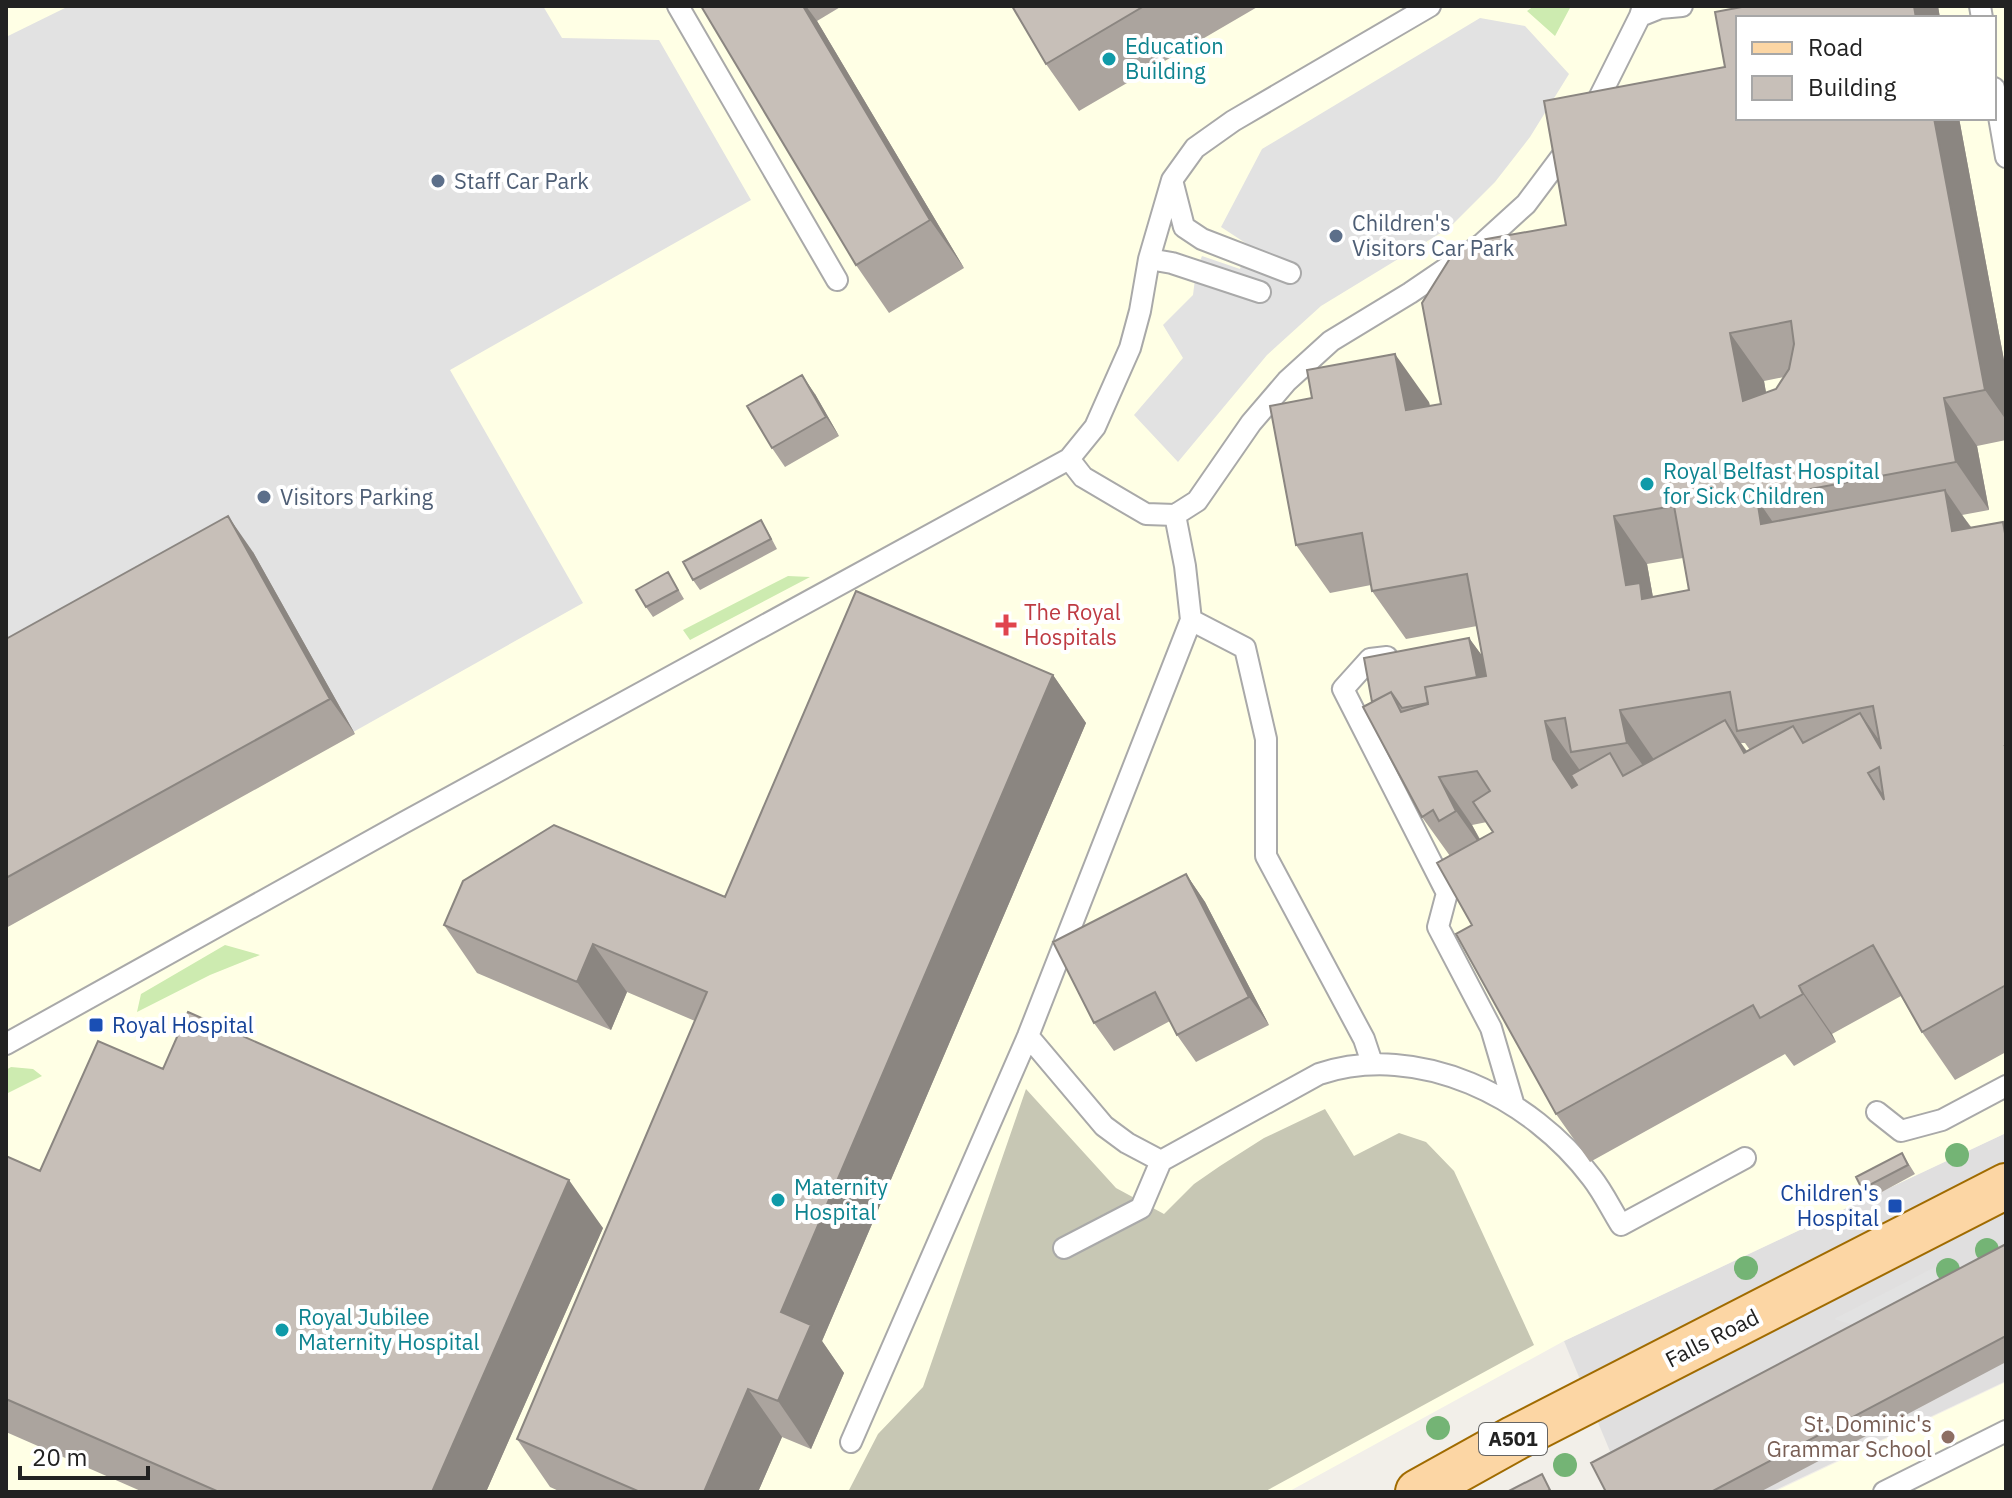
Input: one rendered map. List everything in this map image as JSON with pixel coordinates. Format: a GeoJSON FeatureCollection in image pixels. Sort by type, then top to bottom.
{"type":"FeatureCollection","features":[{"type":"Feature","properties":{"kind":"main road","name":"Falls Road"},"geometry":{"type":"LineString","coordinates":[[1418,1492],[1515,1438],[2006,1186]]}},
{"type":"Feature","properties":{"kind":"lane"},"geometry":{"type":"LineString","coordinates":[[678,6],[837,280]]}},
{"type":"Feature","properties":{"kind":"lane"},"geometry":{"type":"LineString","coordinates":[[6,1044],[1069,459],[1095,427],[1125,360],[1172,180],[1195,148],[1233,121],[1430,6]]}},
{"type":"Feature","properties":{"kind":"lane"},"geometry":{"type":"LineString","coordinates":[[1069,459],[1083,477],[1146,514],[1175,515],[1197,501],[1260,412],[1287,381],[1331,341],[1482,244],[1526,204],[1586,123],[1642,11],[1682,6]]}},
{"type":"Feature","properties":{"kind":"lane"},"geometry":{"type":"LineString","coordinates":[[1996,100],[2006,157]]}},
{"type":"Feature","properties":{"kind":"lane"},"geometry":{"type":"LineString","coordinates":[[1172,180],[1184,227],[1202,239],[1290,273]]}},
{"type":"Feature","properties":{"kind":"lane"},"geometry":{"type":"LineString","coordinates":[[1149,259],[1172,263],[1260,292]]}},
{"type":"Feature","properties":{"kind":"lane"},"geometry":{"type":"LineString","coordinates":[[851,1442],[1028,1036],[1191,620],[1175,515]]}},
{"type":"Feature","properties":{"kind":"lane"},"geometry":{"type":"LineString","coordinates":[[1191,620],[1245,648],[1266,739],[1266,856],[1364,1039],[1372,1063]]}},
{"type":"Feature","properties":{"kind":"lane"},"geometry":{"type":"LineString","coordinates":[[1401,655],[1370,659],[1343,689],[1447,893],[1438,927],[1491,1028],[1514,1106]]}},
{"type":"Feature","properties":{"kind":"lane"},"geometry":{"type":"LineString","coordinates":[[1028,1036],[1104,1126],[1127,1143],[1161,1161]]}},
{"type":"Feature","properties":{"kind":"lane"},"geometry":{"type":"LineString","coordinates":[[1064,1248],[1141,1208],[1161,1161],[1319,1074],[1345,1065],[1405,1065],[1453,1075],[1514,1106],[1557,1139],[1592,1178],[1621,1225],[1745,1158]]}},
{"type":"Feature","properties":{"kind":"lane"},"geometry":{"type":"LineString","coordinates":[[1877,1112],[1901,1131],[1942,1120],[2006,1086]]}},
{"type":"Feature","properties":{"kind":"lane"},"geometry":{"type":"LineString","coordinates":[[1884,1492],[2004,1438]]}},
{"type":"Feature","properties":{"kind":"shaded area","name":"The Royal Hospitals"},"geometry":{"type":"Polygon","coordinates":[[[6,6],[2006,6],[2006,1133],[1564,1341],[1288,1492],[6,1492],[6,6]]]}},
{"type":"Feature","properties":{"kind":"shaded area"},"geometry":{"type":"Polygon","coordinates":[[[69,6],[543,6],[562,38],[659,40],[751,200],[450,370],[583,603],[6,927],[6,37],[69,6]]]}},
{"type":"Feature","properties":{"kind":"shaded area","name":"Children's Visitors Car Park"},"geometry":{"type":"Polygon","coordinates":[[[1480,18],[1525,26],[1569,74],[1530,137],[1495,182],[1449,228],[1321,306],[1267,355],[1178,462],[1134,415],[1183,358],[1163,325],[1193,295],[1196,271],[1202,256],[1240,269],[1247,244],[1221,227],[1262,149],[1480,18]]]}},
{"type":"Feature","properties":{"kind":"shaded area"},"geometry":{"type":"Polygon","coordinates":[[[1026,1089],[1116,1188],[1164,1214],[1194,1184],[1220,1166],[1264,1138],[1325,1109],[1354,1156],[1399,1133],[1426,1142],[1454,1171],[1534,1345],[1264,1492],[848,1492],[878,1434],[923,1387],[1026,1089]]]}},
{"type":"Feature","properties":{"kind":"shaded area"},"geometry":{"type":"Polygon","coordinates":[[[2006,1133],[2006,1381],[1771,1492],[1627,1492],[1564,1341],[2006,1133]]]}},
{"type":"Feature","properties":{"kind":"shaded area"},"geometry":{"type":"Polygon","coordinates":[[[1943,1263],[1943,1282],[1857,1326],[1834,1319],[1943,1263]]]}},
{"type":"Feature","properties":{"kind":"shaded area","name":"St. Dominic's Grammar School"},"geometry":{"type":"Polygon","coordinates":[[[2006,1382],[2006,1492],[1774,1492],[2006,1382]]]}},
{"type":"Feature","properties":{"kind":"green space"},"geometry":{"type":"Polygon","coordinates":[[[1534,6],[1571,6],[1555,36],[1527,11],[1534,6]]]}},
{"type":"Feature","properties":{"kind":"green space"},"geometry":{"type":"Polygon","coordinates":[[[788,576],[810,577],[690,640],[683,630],[788,576]]]}},
{"type":"Feature","properties":{"kind":"green space"},"geometry":{"type":"Polygon","coordinates":[[[225,945],[260,955],[210,975],[137,1012],[141,994],[225,945]]]}},
{"type":"Feature","properties":{"kind":"green space"},"geometry":{"type":"Polygon","coordinates":[[[11,1067],[33,1069],[42,1076],[6,1094],[6,1070],[11,1067]]]}},
{"type":"Feature","properties":{"kind":"building"},"geometry":{"type":"Polygon","coordinates":[[[701,6],[803,6],[930,220],[856,265],[701,6]]]}},
{"type":"Feature","properties":{"kind":"building"},"geometry":{"type":"Polygon","coordinates":[[[1012,6],[1144,6],[1046,64],[1012,6]]]}},
{"type":"Feature","properties":{"kind":"building","name":"Royal Belfast Hospital for Sick Children"},"geometry":{"type":"Polygon","coordinates":[[[1747,6],[1914,6],[1916,16],[1736,16],[1736,120],[1934,120],[1985,390],[1944,398],[1956,462],[1757,499],[1761,524],[1945,490],[1952,531],[2003,522],[2006,539],[2006,985],[1922,1032],[1873,945],[1799,986],[1803,994],[1760,1018],[1753,1005],[1556,1114],[1456,934],[1472,925],[1437,863],[1493,832],[1473,802],[1490,791],[1477,771],[1439,777],[1456,811],[1439,821],[1433,810],[1422,817],[1363,707],[1391,692],[1401,712],[1428,704],[1425,687],[1486,676],[1467,574],[1372,591],[1362,533],[1296,545],[1270,406],[1312,398],[1307,370],[1395,354],[1406,410],[1441,404],[1422,303],[1459,244],[1566,225],[1544,101],[1725,67],[1715,12],[1747,6]],[[1791,321],[1730,333],[1743,401],[1776,389],[1789,369],[1794,344],[1791,321]],[[1674,506],[1614,516],[1626,585],[1640,583],[1642,599],[1689,590],[1674,506]],[[1730,692],[1620,710],[1627,743],[1571,752],[1565,718],[1545,721],[1553,759],[1572,788],[1577,785],[1571,775],[1610,753],[1623,776],[1725,720],[1744,753],[1793,726],[1803,743],[1860,713],[1881,749],[1873,706],[1737,731],[1730,692]],[[1879,767],[1868,773],[1884,800],[1879,767]]]}},
{"type":"Feature","properties":{"kind":"building"},"geometry":{"type":"Polygon","coordinates":[[[802,375],[826,417],[772,448],[747,406],[802,375]]]}},
{"type":"Feature","properties":{"kind":"building"},"geometry":{"type":"Polygon","coordinates":[[[228,516],[330,699],[6,878],[6,639],[228,516]]]}},
{"type":"Feature","properties":{"kind":"building"},"geometry":{"type":"Polygon","coordinates":[[[761,520],[771,539],[693,580],[683,562],[761,520]]]}},
{"type":"Feature","properties":{"kind":"building"},"geometry":{"type":"Polygon","coordinates":[[[668,572],[678,590],[646,607],[636,590],[668,572]]]}},
{"type":"Feature","properties":{"kind":"building","name":"Maternity Hospital"},"geometry":{"type":"Polygon","coordinates":[[[856,591],[1053,675],[781,1312],[811,1325],[778,1401],[748,1389],[704,1492],[640,1492],[517,1439],[707,992],[593,944],[577,982],[444,925],[463,881],[554,825],[725,897],[856,591]]]}},
{"type":"Feature","properties":{"kind":"building"},"geometry":{"type":"Polygon","coordinates":[[[1469,638],[1477,677],[1425,687],[1428,703],[1402,708],[1391,692],[1372,702],[1364,658],[1469,638]]]}},
{"type":"Feature","properties":{"kind":"building"},"geometry":{"type":"Polygon","coordinates":[[[1186,874],[1249,997],[1177,1035],[1155,992],[1094,1023],[1053,942],[1186,874]]]}},
{"type":"Feature","properties":{"kind":"building","name":"Royal Jubilee Maternity Hospital"},"geometry":{"type":"Polygon","coordinates":[[[188,1012],[569,1180],[432,1492],[219,1492],[6,1399],[6,1156],[40,1171],[98,1041],[163,1069],[188,1012]]]}},
{"type":"Feature","properties":{"kind":"building"},"geometry":{"type":"Polygon","coordinates":[[[1902,1153],[1908,1165],[1862,1189],[1856,1177],[1902,1153]]]}},
{"type":"Feature","properties":{"kind":"building"},"geometry":{"type":"Polygon","coordinates":[[[2006,1244],[2006,1336],[1711,1492],[1606,1492],[1591,1463],[2006,1244]]]}},
{"type":"Feature","properties":{"kind":"building"},"geometry":{"type":"Polygon","coordinates":[[[1542,1474],[1550,1490],[1507,1492],[1542,1474]]]}},
{"type":"Feature","properties":{"kind":"place","name":"Education Building"},"geometry":{"type":"Point","coordinates":[1109,59]}},
{"type":"Feature","properties":{"kind":"place","name":"Staff Car Park"},"geometry":{"type":"Point","coordinates":[438,181]}},
{"type":"Feature","properties":{"kind":"place","name":"Children's Visitors Car Park"},"geometry":{"type":"Point","coordinates":[1336,236]}},
{"type":"Feature","properties":{"kind":"place","name":"Royal Belfast Hospital for Sick Children"},"geometry":{"type":"Point","coordinates":[1647,484]}},
{"type":"Feature","properties":{"kind":"place","name":"Visitors Parking"},"geometry":{"type":"Point","coordinates":[264,497]}},
{"type":"Feature","properties":{"kind":"place","name":"The Royal Hospitals"},"geometry":{"type":"Point","coordinates":[1006,625]}},
{"type":"Feature","properties":{"kind":"place","name":"Royal Hospital"},"geometry":{"type":"Point","coordinates":[96,1025]}},
{"type":"Feature","properties":{"kind":"place","name":"Maternity Hospital"},"geometry":{"type":"Point","coordinates":[778,1200]}},
{"type":"Feature","properties":{"kind":"place","name":"Children's Hospital"},"geometry":{"type":"Point","coordinates":[1895,1206]}},
{"type":"Feature","properties":{"kind":"place","name":"Royal Jubilee Maternity Hospital"},"geometry":{"type":"Point","coordinates":[282,1330]}},
{"type":"Feature","properties":{"kind":"place","name":"St. Dominic's Grammar School"},"geometry":{"type":"Point","coordinates":[1948,1437]}}]}
